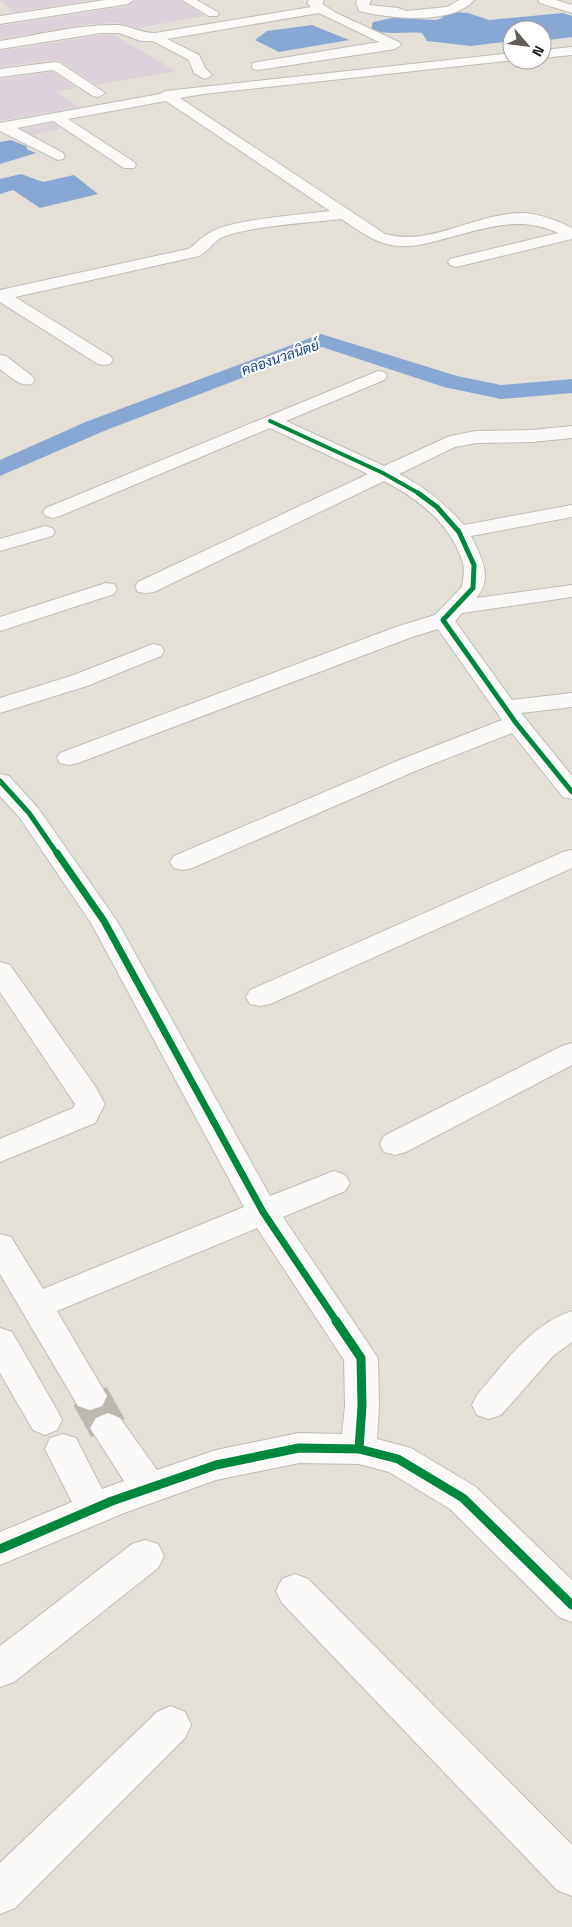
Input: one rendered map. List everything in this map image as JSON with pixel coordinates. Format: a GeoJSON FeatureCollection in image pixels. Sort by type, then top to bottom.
{"type":"FeatureCollection","features":[{"type":"Feature","properties":{"kind":"street"},"geometry":{"type":"LineString","coordinates":[[4,19],[128,0]]}},
{"type":"Feature","properties":{"kind":"street"},"geometry":{"type":"LineString","coordinates":[[188,0],[213,13]]}},
{"type":"Feature","properties":{"kind":"street"},"geometry":{"type":"LineString","coordinates":[[388,0],[403,7],[401,13]]}},
{"type":"Feature","properties":{"kind":"street"},"geometry":{"type":"LineString","coordinates":[[0,45],[25,36],[109,28],[126,31],[141,37],[155,37],[325,8],[401,13],[439,12],[450,10],[468,0]]}},
{"type":"Feature","properties":{"kind":"street"},"geometry":{"type":"LineString","coordinates":[[544,0],[572,9]]}},
{"type":"Feature","properties":{"kind":"street"},"geometry":{"type":"LineString","coordinates":[[79,8],[107,24]]}},
{"type":"Feature","properties":{"kind":"street"},"geometry":{"type":"LineString","coordinates":[[355,10],[401,13]]}},
{"type":"Feature","properties":{"kind":"street"},"geometry":{"type":"LineString","coordinates":[[355,10],[399,44],[436,59],[502,57]]}},
{"type":"Feature","properties":{"kind":"street"},"geometry":{"type":"LineString","coordinates":[[4,19],[25,36],[38,54],[102,93],[78,97]]}},
{"type":"Feature","properties":{"kind":"street"},"geometry":{"type":"LineString","coordinates":[[155,37],[194,58],[199,70],[210,74],[186,78]]}},
{"type":"Feature","properties":{"kind":"street"},"geometry":{"type":"LineString","coordinates":[[552,45],[572,43]]}},
{"type":"Feature","properties":{"kind":"street"},"geometry":{"type":"LineString","coordinates":[[244,69],[399,44]]}},
{"type":"Feature","properties":{"kind":"street"},"geometry":{"type":"LineString","coordinates":[[2,126],[166,95],[502,49]]}},
{"type":"Feature","properties":{"kind":"street"},"geometry":{"type":"LineString","coordinates":[[552,53],[572,50]]}},
{"type":"Feature","properties":{"kind":"street"},"geometry":{"type":"LineString","coordinates":[[0,73],[55,66]]}},
{"type":"Feature","properties":{"kind":"street"},"geometry":{"type":"LineString","coordinates":[[166,95],[379,237],[393,241],[425,240],[503,220],[525,218],[552,224],[571,235]]}},
{"type":"Feature","properties":{"kind":"street"},"geometry":{"type":"LineString","coordinates":[[54,116],[129,165]]}},
{"type":"Feature","properties":{"kind":"street"},"geometry":{"type":"LineString","coordinates":[[2,126],[58,156]]}},
{"type":"Feature","properties":{"kind":"street"},"geometry":{"type":"LineString","coordinates":[[1,295],[193,253],[202,248],[214,236],[237,228],[342,214]]}},
{"type":"Feature","properties":{"kind":"street"},"geometry":{"type":"LineString","coordinates":[[456,262],[571,235]]}},
{"type":"Feature","properties":{"kind":"street"},"geometry":{"type":"LineString","coordinates":[[1,295],[104,360]]}},
{"type":"Feature","properties":{"kind":"street"},"geometry":{"type":"LineString","coordinates":[[0,360],[26,380]]}},
{"type":"Feature","properties":{"kind":"street"},"geometry":{"type":"LineString","coordinates":[[53,512],[378,376]]}},
{"type":"Feature","properties":{"kind":"street"},"geometry":{"type":"LineString","coordinates":[[270,421],[383,473],[412,488],[436,506],[459,532],[474,565],[473,588],[450,613]]}},
{"type":"Feature","properties":{"kind":"street"},"geometry":{"type":"LineString","coordinates":[[146,587],[450,442],[476,437],[532,436],[572,432]]}},
{"type":"Feature","properties":{"kind":"street"},"geometry":{"type":"LineString","coordinates":[[459,532],[572,512]]}},
{"type":"Feature","properties":{"kind":"street"},"geometry":{"type":"LineString","coordinates":[[0,545],[45,532]]}},
{"type":"Feature","properties":{"kind":"street"},"geometry":{"type":"LineString","coordinates":[[0,624],[106,589]]}},
{"type":"Feature","properties":{"kind":"street"},"geometry":{"type":"LineString","coordinates":[[69,758],[395,636],[450,613],[572,591]]}},
{"type":"Feature","properties":{"kind":"street"},"geometry":{"type":"LineString","coordinates":[[450,613],[512,715],[572,792]]}},
{"type":"Feature","properties":{"kind":"street"},"geometry":{"type":"LineString","coordinates":[[0,706],[79,682],[153,650]]}},
{"type":"Feature","properties":{"kind":"street"},"geometry":{"type":"LineString","coordinates":[[182,862],[402,767],[512,715],[572,700]]}},
{"type":"Feature","properties":{"kind":"street"},"geometry":{"type":"LineString","coordinates":[[0,781],[29,812],[104,921],[263,1212],[361,1358],[362,1406],[359,1449]]}},
{"type":"Feature","properties":{"kind":"street"},"geometry":{"type":"LineString","coordinates":[[260,997],[572,858]]}},
{"type":"Feature","properties":{"kind":"street"},"geometry":{"type":"LineString","coordinates":[[0,971],[10,1004],[85,1093],[90,1104],[84,1115],[0,1151]]}},
{"type":"Feature","properties":{"kind":"street"},"geometry":{"type":"LineString","coordinates":[[395,1144],[572,1053]]}},
{"type":"Feature","properties":{"kind":"street"},"geometry":{"type":"LineString","coordinates":[[36,1306],[334,1183]]}},
{"type":"Feature","properties":{"kind":"street"},"geometry":{"type":"LineString","coordinates":[[0,1246],[90,1396]]}},
{"type":"Feature","properties":{"kind":"street"},"geometry":{"type":"LineString","coordinates":[[489,1405],[541,1346],[572,1324]]}},
{"type":"Feature","properties":{"kind":"street"},"geometry":{"type":"LineString","coordinates":[[0,1342],[94,1509]]}},
{"type":"Feature","properties":{"kind":"street"},"geometry":{"type":"LineString","coordinates":[[108,1428],[149,1488]]}},
{"type":"Feature","properties":{"kind":"street"},"geometry":{"type":"LineString","coordinates":[[0,1549],[94,1509],[216,1465],[299,1448],[359,1449],[398,1459],[463,1498],[572,1605]]}},
{"type":"Feature","properties":{"kind":"street"},"geometry":{"type":"LineString","coordinates":[[0,1669],[145,1556]]}},
{"type":"Feature","properties":{"kind":"street"},"geometry":{"type":"LineString","coordinates":[[296,1591],[572,1875]]}},
{"type":"Feature","properties":{"kind":"street"},"geometry":{"type":"LineString","coordinates":[[0,1893],[171,1725]]}},
{"type":"Feature","properties":{"kind":"water"},"geometry":{"type":"Polygon","coordinates":[[[453,12],[468,13],[489,20],[563,13],[572,16],[572,37],[552,40],[552,20],[502,20],[502,42],[471,46],[427,41],[422,33],[389,33],[371,29],[373,22],[392,18],[436,20],[442,18],[444,14],[453,12]]]}},
{"type":"Feature","properties":{"kind":"water"},"geometry":{"type":"Polygon","coordinates":[[[312,25],[349,40],[279,52],[255,40],[267,31],[312,25]]]}},
{"type":"Feature","properties":{"kind":"water"},"geometry":{"type":"Polygon","coordinates":[[[11,140],[26,146],[28,150],[36,153],[0,164],[0,142],[11,140]]]}},
{"type":"Feature","properties":{"kind":"water"},"geometry":{"type":"Polygon","coordinates":[[[21,174],[43,182],[74,175],[98,194],[40,208],[13,190],[0,194],[0,179],[21,174]]]}},
{"type":"Feature","properties":{"kind":"building"},"geometry":{"type":"Polygon","coordinates":[[[0,0],[93,0],[14,12],[0,0]]]}},
{"type":"Feature","properties":{"kind":"building"},"geometry":{"type":"Polygon","coordinates":[[[136,0],[180,0],[205,16],[138,28],[118,23],[88,24],[0,39],[0,26],[128,6],[136,0]]]}},
{"type":"Feature","properties":{"kind":"building"},"geometry":{"type":"Polygon","coordinates":[[[101,35],[114,35],[176,71],[96,85],[61,61],[55,60],[0,67],[0,51],[101,35]]]}},
{"type":"Feature","properties":{"kind":"building"},"geometry":{"type":"Polygon","coordinates":[[[53,72],[77,88],[56,92],[78,107],[0,121],[0,79],[53,72]]]}},
{"type":"Feature","properties":{"kind":"building"},"geometry":{"type":"Polygon","coordinates":[[[53,123],[61,129],[33,135],[22,129],[53,123]]]}},
{"type":"Feature","properties":{"kind":"waterway","name":"คลองนวลนิตย์"},"geometry":{"type":"LineString","coordinates":[[0,469],[96,426],[321,340],[452,382],[501,392],[572,386]]}},
{"type":"Feature","properties":{"kind":"tunnel"},"geometry":{"type":"LineString","coordinates":[[90,1396],[108,1428]]}},
{"type":"Feature","properties":{"kind":"cycle path"},"geometry":{"type":"LineString","coordinates":[[270,421],[412,488],[437,507],[459,532],[474,565],[473,588],[443,620],[516,723],[572,792]]}},
{"type":"Feature","properties":{"kind":"cycle path"},"geometry":{"type":"LineString","coordinates":[[0,781],[29,813],[104,921],[263,1212],[361,1358],[362,1406],[359,1449]]}},
{"type":"Feature","properties":{"kind":"cycle path"},"geometry":{"type":"LineString","coordinates":[[0,1549],[112,1501],[216,1465],[299,1448],[359,1449],[398,1459],[463,1498],[572,1605]]}}]}
